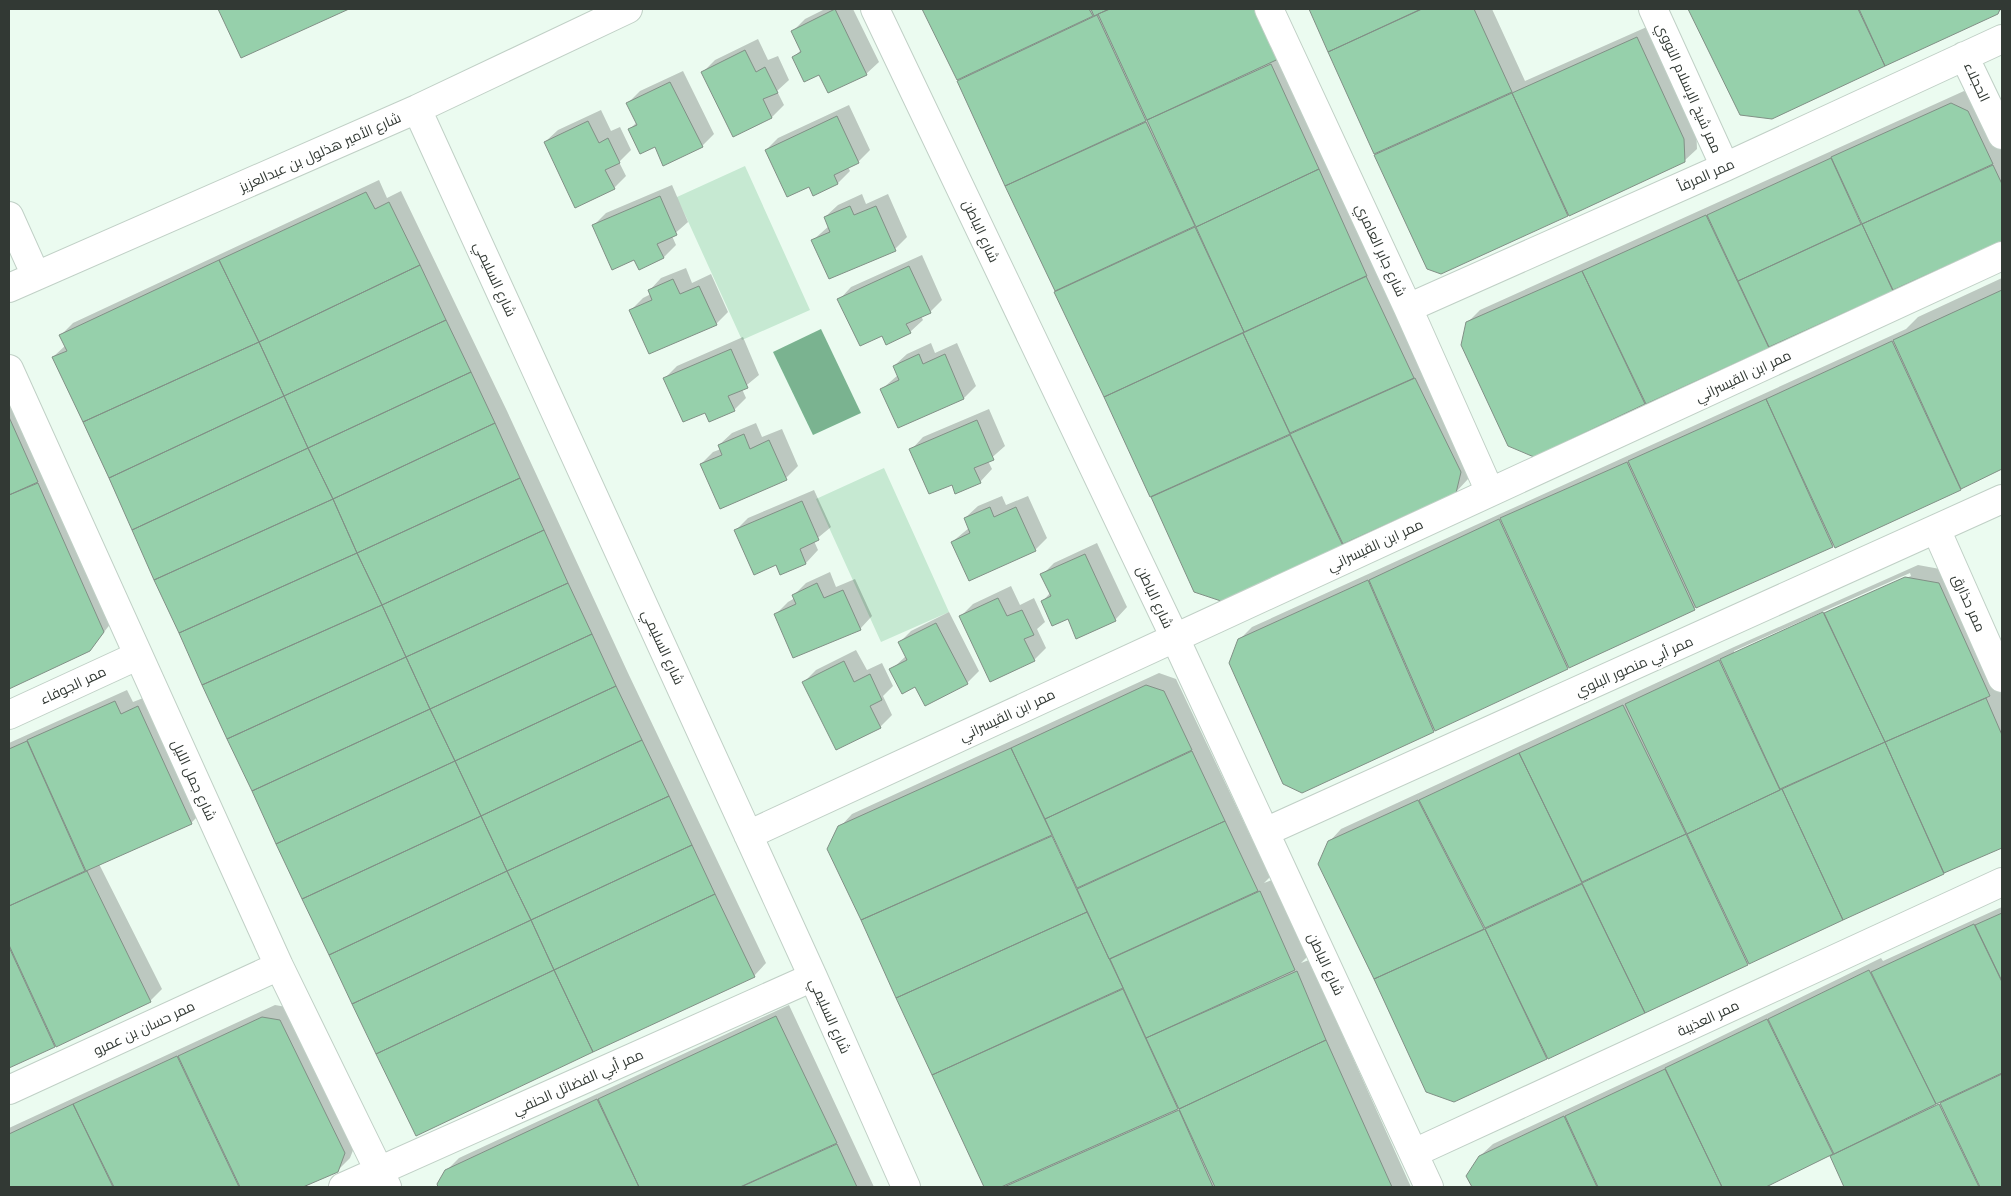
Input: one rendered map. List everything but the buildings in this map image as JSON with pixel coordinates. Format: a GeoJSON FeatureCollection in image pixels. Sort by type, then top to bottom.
{"type":"FeatureCollection","features":[{"type":"Feature","properties":{"kind":"street","name":"شارع الأمير هذلول بن عبدالعزيز"},"geometry":{"type":"LineString","coordinates":[[9,288],[417,109],[628,9]]}},
{"type":"Feature","properties":{"kind":"street","name":"شارع الباطن"},"geometry":{"type":"LineString","coordinates":[[876,9],[1175,638],[1429,1187]]}},
{"type":"Feature","properties":{"kind":"street","name":"شارع جابر العامري"},"geometry":{"type":"LineString","coordinates":[[1269,9],[1408,308],[1490,492]]}},
{"type":"Feature","properties":{"kind":"street","name":"ممر شيخ الإسلام النووي"},"geometry":{"type":"LineString","coordinates":[[1654,9],[1725,167]]}},
{"type":"Feature","properties":{"kind":"street","name":"ممر المرفأ"},"geometry":{"type":"LineString","coordinates":[[1408,308],[1725,167],[2002,38]]}},
{"type":"Feature","properties":{"kind":"street","name":"الحجلاء"},"geometry":{"type":"LineString","coordinates":[[1964,56],[2002,135]]}},
{"type":"Feature","properties":{"kind":"street","name":"شارع السليمي"},"geometry":{"type":"LineString","coordinates":[[417,109],[813,977],[906,1187]]}},
{"type":"Feature","properties":{"kind":"street"},"geometry":{"type":"LineString","coordinates":[[9,216],[36,276]]}},
{"type":"Feature","properties":{"kind":"street","name":"ممر ابن القيسراني"},"geometry":{"type":"LineString","coordinates":[[748,835],[2002,256]]}},
{"type":"Feature","properties":{"kind":"street","name":"شارع جمل الليل"},"geometry":{"type":"LineString","coordinates":[[9,369],[137,656],[279,966],[383,1179]]}},
{"type":"Feature","properties":{"kind":"street","name":"ممر أبي منصور البلوي"},"geometry":{"type":"LineString","coordinates":[[1265,832],[2002,499]]}},
{"type":"Feature","properties":{"kind":"street","name":"ممر حذارق"},"geometry":{"type":"LineString","coordinates":[[1936,529],[2002,678]]}},
{"type":"Feature","properties":{"kind":"street","name":"ممر الجوفاء"},"geometry":{"type":"LineString","coordinates":[[9,715],[137,656]]}},
{"type":"Feature","properties":{"kind":"street","name":"ممر العذيبة"},"geometry":{"type":"LineString","coordinates":[[1414,1153],[2002,882]]}},
{"type":"Feature","properties":{"kind":"street","name":"ممر حسان بن عمرو"},"geometry":{"type":"LineString","coordinates":[[9,1090],[279,966]]}},
{"type":"Feature","properties":{"kind":"street","name":"ممر أبي الفضائل الحنفي"},"geometry":{"type":"LineString","coordinates":[[343,1187],[383,1179],[813,977]]}},
{"type":"Feature","properties":{"kind":"shaded area"},"geometry":{"type":"Polygon","coordinates":[[[745,166],[810,310],[742,340],[677,197],[745,166]]]}},
{"type":"Feature","properties":{"kind":"shaded area"},"geometry":{"type":"Polygon","coordinates":[[[821,329],[861,413],[813,435],[773,352],[821,329]]]}},
{"type":"Feature","properties":{"kind":"shaded area"},"geometry":{"type":"Polygon","coordinates":[[[884,468],[949,612],[881,642],[816,499],[884,468]]]}}]}
